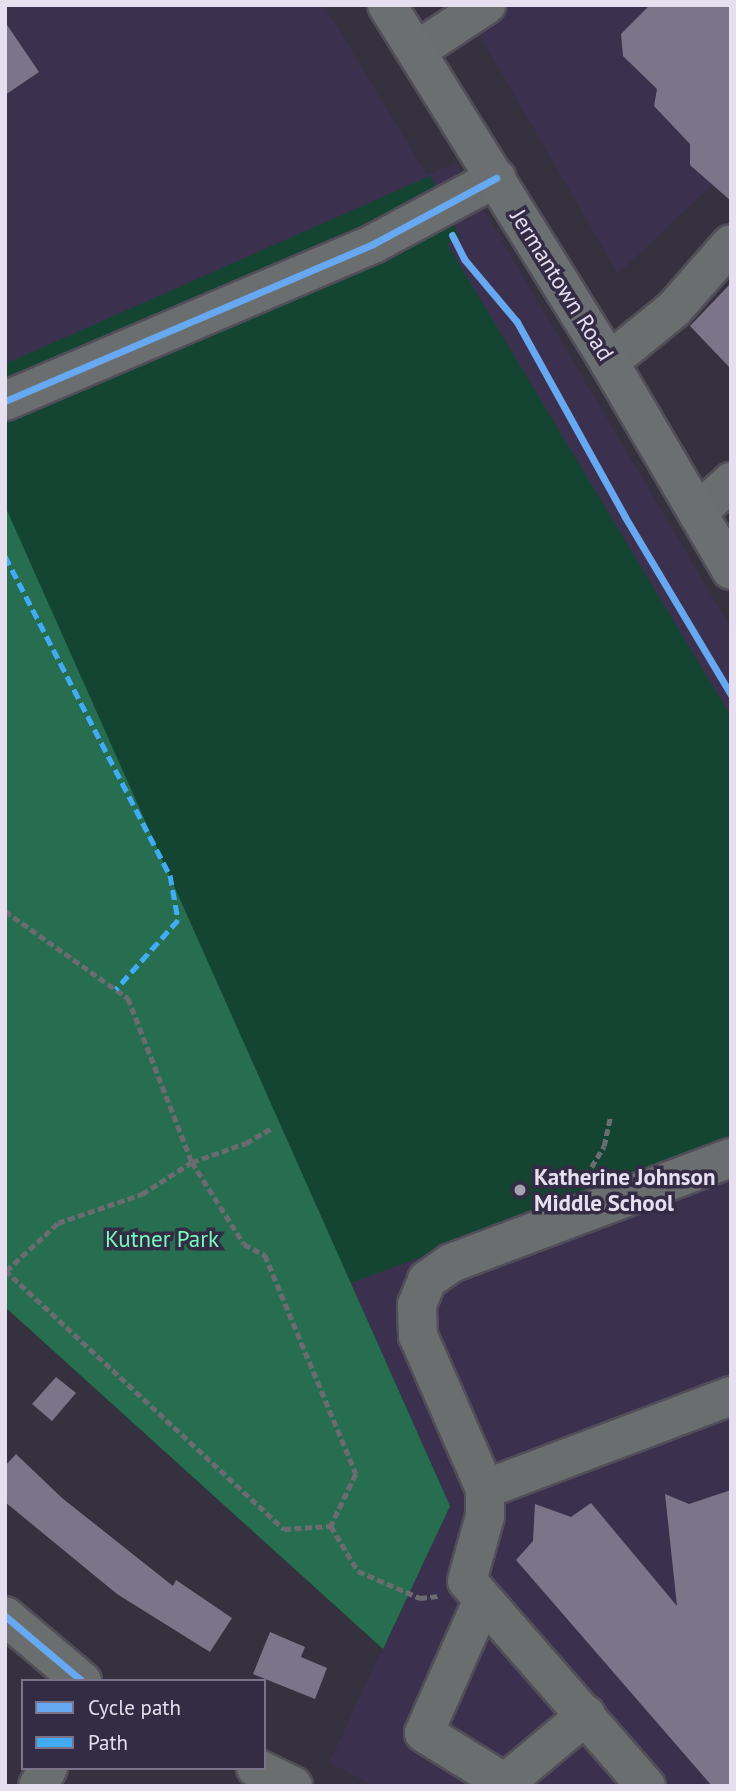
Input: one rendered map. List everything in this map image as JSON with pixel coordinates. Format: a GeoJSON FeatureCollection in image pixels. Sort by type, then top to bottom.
{"type":"FeatureCollection","features":[{"type":"Feature","properties":{"kind":"main road","name":"Jermantown Road"},"geometry":{"type":"LineString","coordinates":[[387,5],[609,362],[731,570]]}},
{"type":"Feature","properties":{"kind":"street"},"geometry":{"type":"LineString","coordinates":[[416,51],[486,5]]}},
{"type":"Feature","properties":{"kind":"street"},"geometry":{"type":"LineString","coordinates":[[5,401],[373,244],[496,178]]}},
{"type":"Feature","properties":{"kind":"street"},"geometry":{"type":"LineString","coordinates":[[609,362],[674,309],[731,244]]}},
{"type":"Feature","properties":{"kind":"street"},"geometry":{"type":"LineString","coordinates":[[698,512],[731,482]]}},
{"type":"Feature","properties":{"kind":"street"},"geometry":{"type":"LineString","coordinates":[[586,1715],[505,1783],[424,1733],[474,1591],[485,1516],[485,1489],[418,1336],[417,1305],[427,1280],[451,1263],[731,1158]]}},
{"type":"Feature","properties":{"kind":"street"},"geometry":{"type":"LineString","coordinates":[[485,1489],[731,1396]]}},
{"type":"Feature","properties":{"kind":"street"},"geometry":{"type":"LineString","coordinates":[[474,1591],[646,1786]]}},
{"type":"Feature","properties":{"kind":"street"},"geometry":{"type":"LineString","coordinates":[[5,1615],[80,1679]]}},
{"type":"Feature","properties":{"kind":"street"},"geometry":{"type":"LineString","coordinates":[[38,1786],[47,1770]]}},
{"type":"Feature","properties":{"kind":"street"},"geometry":{"type":"LineString","coordinates":[[260,1770],[293,1786]]}},
{"type":"Feature","properties":{"kind":"path"},"geometry":{"type":"LineString","coordinates":[[5,911],[128,998],[192,1162],[244,1244],[265,1255],[356,1474],[331,1526]]}},
{"type":"Feature","properties":{"kind":"path"},"geometry":{"type":"LineString","coordinates":[[272,1128],[246,1143],[192,1162],[142,1194],[58,1223],[6,1270],[284,1529],[331,1526]]}},
{"type":"Feature","properties":{"kind":"path"},"geometry":{"type":"LineString","coordinates":[[331,1526],[358,1571],[420,1598],[433,1599],[474,1591]]}},
{"type":"Feature","properties":{"kind":"shaded area","name":"Katherine Johnson Middle School"},"geometry":{"type":"Polygon","coordinates":[[[5,5],[324,5],[427,175],[456,163],[731,628],[731,1786],[374,1786],[329,1763],[449,1506],[5,505],[5,5]]]}},
{"type":"Feature","properties":{"kind":"shaded area"},"geometry":{"type":"Polygon","coordinates":[[[462,5],[731,5],[731,167],[618,274],[462,5]]]}},
{"type":"Feature","properties":{"kind":"green space","name":"Katherine Johnson Middle School"},"geometry":{"type":"Polygon","coordinates":[[[430,176],[460,238],[447,244],[730,715],[731,1142],[351,1283],[450,1506],[383,1649],[5,1307],[5,364],[430,176]]]}},
{"type":"Feature","properties":{"kind":"green space","name":"Kutner Park"},"geometry":{"type":"Polygon","coordinates":[[[5,506],[450,1506],[383,1649],[5,1307],[5,506]]]}},
{"type":"Feature","properties":{"kind":"building"},"geometry":{"type":"Polygon","coordinates":[[[650,5],[731,5],[731,201],[690,165],[690,144],[654,106],[657,89],[623,56],[621,34],[650,5]]]}},
{"type":"Feature","properties":{"kind":"building"},"geometry":{"type":"Polygon","coordinates":[[[5,22],[39,72],[5,95],[5,22]]]}},
{"type":"Feature","properties":{"kind":"building"},"geometry":{"type":"Polygon","coordinates":[[[731,283],[731,369],[690,326],[731,283]]]}},
{"type":"Feature","properties":{"kind":"building"},"geometry":{"type":"Polygon","coordinates":[[[56,1377],[76,1393],[52,1421],[32,1404],[56,1377]]]}},
{"type":"Feature","properties":{"kind":"building"},"geometry":{"type":"Polygon","coordinates":[[[16,1454],[62,1498],[173,1586],[176,1580],[232,1618],[210,1652],[117,1594],[5,1502],[5,1466],[16,1454]]]}},
{"type":"Feature","properties":{"kind":"building"},"geometry":{"type":"Polygon","coordinates":[[[731,1490],[731,1786],[712,1786],[516,1560],[533,1541],[535,1504],[571,1517],[591,1503],[677,1606],[665,1494],[689,1504],[731,1490]]]}},
{"type":"Feature","properties":{"kind":"building"},"geometry":{"type":"Polygon","coordinates":[[[270,1632],[305,1647],[301,1657],[327,1668],[315,1699],[253,1674],[270,1632]]]}},
{"type":"Feature","properties":{"kind":"marked path"},"geometry":{"type":"LineString","coordinates":[[5,556],[170,875],[178,920],[116,989]]}},
{"type":"Feature","properties":{"kind":"cycle path"},"geometry":{"type":"LineString","coordinates":[[5,401],[373,244],[496,178]]}},
{"type":"Feature","properties":{"kind":"cycle path"},"geometry":{"type":"LineString","coordinates":[[452,235],[464,259],[517,322],[625,517],[731,695]]}},
{"type":"Feature","properties":{"kind":"cycle path"},"geometry":{"type":"LineString","coordinates":[[5,1616],[80,1679]]}},
{"type":"Feature","properties":{"kind":"place","name":"Katherine Johnson Middle School"},"geometry":{"type":"Point","coordinates":[520,1190]}}]}
